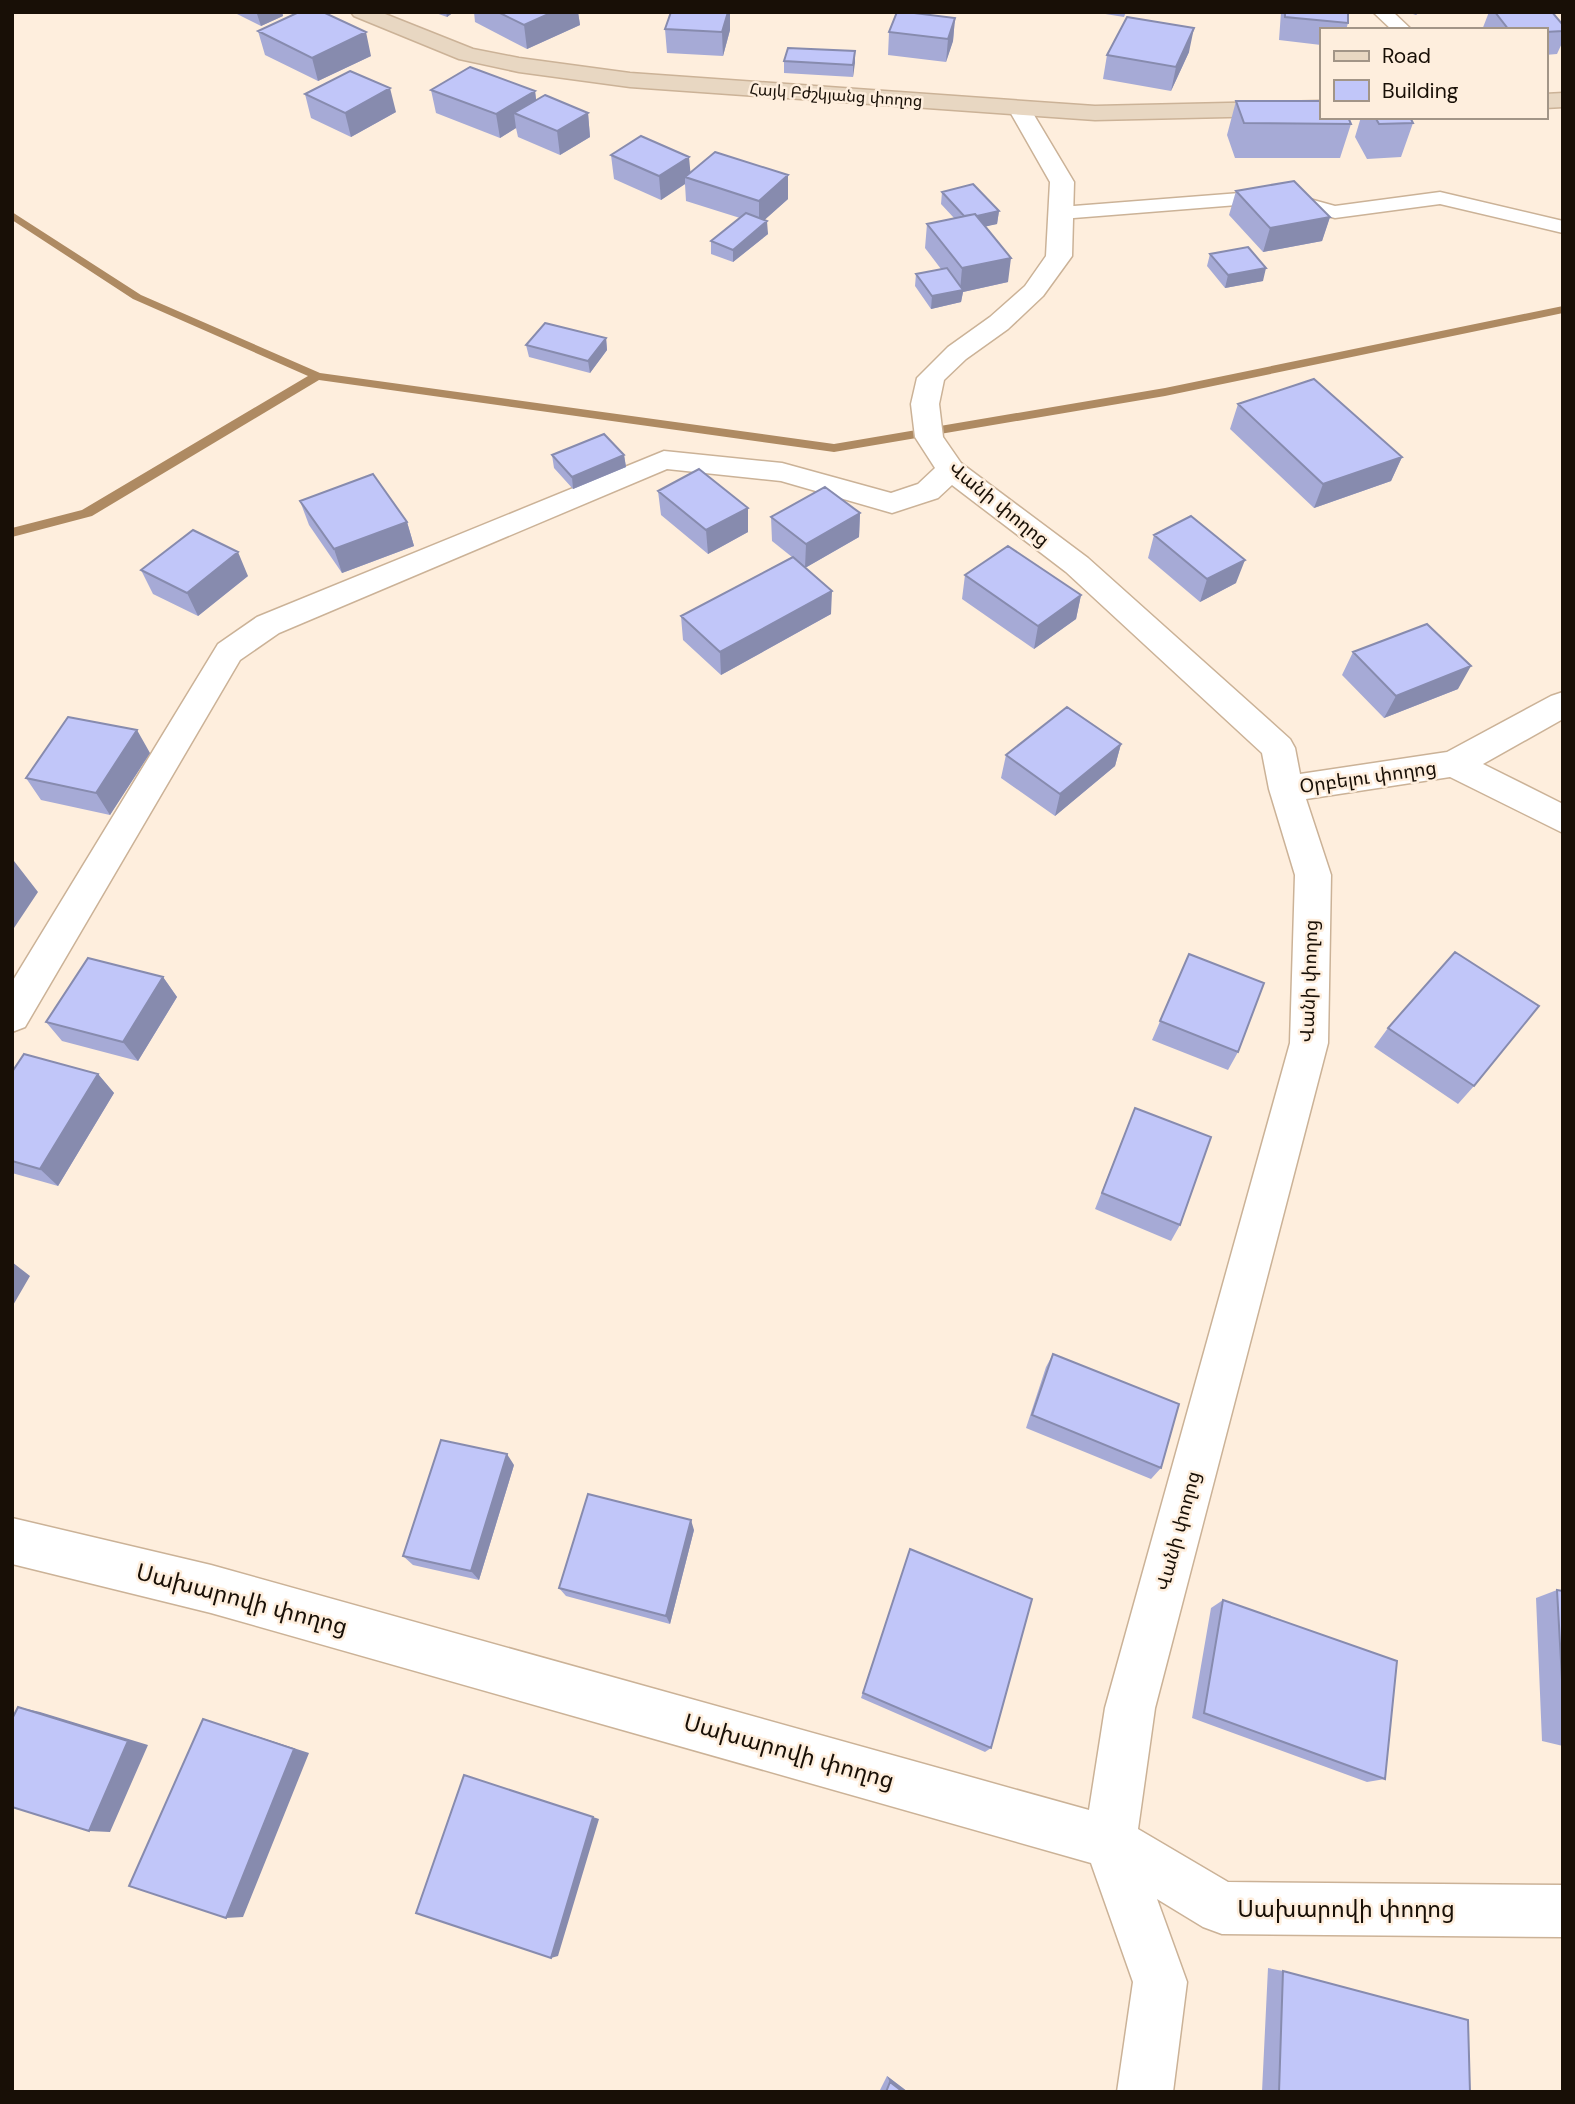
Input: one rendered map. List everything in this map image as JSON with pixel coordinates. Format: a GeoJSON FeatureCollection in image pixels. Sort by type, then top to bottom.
{"type":"FeatureCollection","features":[{"type":"Feature","properties":{"kind":"main road","name":"Հայկ Բժշկյանց փողոց"},"geometry":{"type":"LineString","coordinates":[[361,12],[467,54],[519,65],[630,80],[1020,110],[1095,113],[1320,108]]}},
{"type":"Feature","properties":{"kind":"street","name":"Վանի փողոց"},"geometry":{"type":"LineString","coordinates":[[1020,110],[1062,182],[1059,256],[1040,283],[999,323],[957,353],[931,378],[925,404],[929,437],[951,470],[1077,565],[1278,748],[1286,789],[1313,875],[1309,1044],[1130,1708],[1110,1842],[1160,1982],[1145,2092]]}},
{"type":"Feature","properties":{"kind":"street"},"geometry":{"type":"LineString","coordinates":[[12,1016],[229,652],[268,625],[664,460],[782,472],[892,503],[928,491],[951,470]]}},
{"type":"Feature","properties":{"kind":"street"},"geometry":{"type":"LineString","coordinates":[[1454,764],[1563,704]]}},
{"type":"Feature","properties":{"kind":"street","name":"Օրբելու փողոց"},"geometry":{"type":"LineString","coordinates":[[1286,789],[1454,764],[1563,820]]}},
{"type":"Feature","properties":{"kind":"street","name":"Սախարովի փողոց"},"geometry":{"type":"LineString","coordinates":[[12,1541],[211,1589],[1110,1842],[1222,1908],[1563,1911]]}},
{"type":"Feature","properties":{"kind":"lane"},"geometry":{"type":"LineString","coordinates":[[1382,12],[1401,28]]}},
{"type":"Feature","properties":{"kind":"lane"},"geometry":{"type":"LineString","coordinates":[[1061,213],[1277,196],[1335,212],[1440,198],[1563,227]]}},
{"type":"Feature","properties":{"kind":"building"},"geometry":{"type":"Polygon","coordinates":[[[299,12],[323,12],[366,32],[312,58],[258,31],[299,12]]]}},
{"type":"Feature","properties":{"kind":"building"},"geometry":{"type":"Polygon","coordinates":[[[498,12],[553,12],[524,25],[498,12]]]}},
{"type":"Feature","properties":{"kind":"building"},"geometry":{"type":"Polygon","coordinates":[[[671,12],[728,12],[722,32],[665,29],[671,12]]]}},
{"type":"Feature","properties":{"kind":"building"},"geometry":{"type":"Polygon","coordinates":[[[897,12],[955,18],[948,39],[889,32],[897,12]]]}},
{"type":"Feature","properties":{"kind":"building"},"geometry":{"type":"Polygon","coordinates":[[[1285,12],[1348,12],[1348,23],[1285,17],[1285,12]]]}},
{"type":"Feature","properties":{"kind":"building"},"geometry":{"type":"Polygon","coordinates":[[[1495,12],[1552,12],[1563,25],[1563,31],[1547,32],[1547,28],[1507,28],[1495,12]]]}},
{"type":"Feature","properties":{"kind":"building"},"geometry":{"type":"Polygon","coordinates":[[[1127,17],[1194,28],[1176,67],[1107,55],[1127,17]]]}},
{"type":"Feature","properties":{"kind":"building"},"geometry":{"type":"Polygon","coordinates":[[[788,48],[855,51],[853,65],[784,61],[788,48]]]}},
{"type":"Feature","properties":{"kind":"building"},"geometry":{"type":"Polygon","coordinates":[[[470,67],[535,91],[496,114],[431,90],[470,67]]]}},
{"type":"Feature","properties":{"kind":"building"},"geometry":{"type":"Polygon","coordinates":[[[350,71],[390,88],[345,113],[305,94],[350,71]]]}},
{"type":"Feature","properties":{"kind":"building"},"geometry":{"type":"Polygon","coordinates":[[[545,95],[588,113],[557,131],[514,113],[545,95]]]}},
{"type":"Feature","properties":{"kind":"building"},"geometry":{"type":"Polygon","coordinates":[[[1236,101],[1320,101],[1320,119],[1349,119],[1351,124],[1244,123],[1236,101]]]}},
{"type":"Feature","properties":{"kind":"building"},"geometry":{"type":"Polygon","coordinates":[[[1376,119],[1411,119],[1413,123],[1379,124],[1376,119]]]}},
{"type":"Feature","properties":{"kind":"building"},"geometry":{"type":"Polygon","coordinates":[[[641,136],[689,157],[659,176],[611,155],[641,136]]]}},
{"type":"Feature","properties":{"kind":"building"},"geometry":{"type":"Polygon","coordinates":[[[715,152],[788,175],[759,201],[685,177],[715,152]]]}},
{"type":"Feature","properties":{"kind":"building"},"geometry":{"type":"Polygon","coordinates":[[[1294,181],[1330,217],[1270,228],[1236,191],[1294,181]]]}},
{"type":"Feature","properties":{"kind":"building"},"geometry":{"type":"Polygon","coordinates":[[[973,184],[999,211],[964,216],[942,192],[973,184]]]}},
{"type":"Feature","properties":{"kind":"building"},"geometry":{"type":"Polygon","coordinates":[[[746,213],[767,221],[733,250],[711,241],[746,213]]]}},
{"type":"Feature","properties":{"kind":"building"},"geometry":{"type":"Polygon","coordinates":[[[975,214],[1011,258],[962,268],[927,224],[975,214]]]}},
{"type":"Feature","properties":{"kind":"building"},"geometry":{"type":"Polygon","coordinates":[[[1248,247],[1266,268],[1228,275],[1210,254],[1248,247]]]}},
{"type":"Feature","properties":{"kind":"building"},"geometry":{"type":"Polygon","coordinates":[[[947,268],[963,290],[932,296],[916,274],[947,268]]]}},
{"type":"Feature","properties":{"kind":"building"},"geometry":{"type":"Polygon","coordinates":[[[545,323],[606,338],[588,361],[526,345],[545,323]]]}},
{"type":"Feature","properties":{"kind":"building"},"geometry":{"type":"Polygon","coordinates":[[[1314,379],[1402,457],[1323,484],[1238,404],[1314,379]]]}},
{"type":"Feature","properties":{"kind":"building"},"geometry":{"type":"Polygon","coordinates":[[[604,434],[624,455],[572,477],[552,455],[604,434]]]}},
{"type":"Feature","properties":{"kind":"building"},"geometry":{"type":"Polygon","coordinates":[[[699,469],[748,508],[706,530],[658,491],[699,469]]]}},
{"type":"Feature","properties":{"kind":"building"},"geometry":{"type":"Polygon","coordinates":[[[373,474],[407,522],[334,549],[300,501],[373,474]]]}},
{"type":"Feature","properties":{"kind":"building"},"geometry":{"type":"Polygon","coordinates":[[[825,487],[860,513],[806,544],[771,517],[825,487]]]}},
{"type":"Feature","properties":{"kind":"building"},"geometry":{"type":"Polygon","coordinates":[[[1191,516],[1245,560],[1207,579],[1154,535],[1191,516]]]}},
{"type":"Feature","properties":{"kind":"building"},"geometry":{"type":"Polygon","coordinates":[[[193,530],[238,552],[187,593],[141,570],[193,530]]]}},
{"type":"Feature","properties":{"kind":"building"},"geometry":{"type":"Polygon","coordinates":[[[1008,546],[1081,595],[1038,626],[965,575],[1008,546]]]}},
{"type":"Feature","properties":{"kind":"building"},"geometry":{"type":"Polygon","coordinates":[[[793,557],[832,591],[720,652],[681,616],[793,557]]]}},
{"type":"Feature","properties":{"kind":"building"},"geometry":{"type":"Polygon","coordinates":[[[1427,624],[1471,666],[1396,696],[1353,652],[1427,624]]]}},
{"type":"Feature","properties":{"kind":"building"},"geometry":{"type":"Polygon","coordinates":[[[1067,707],[1121,744],[1060,794],[1006,755],[1067,707]]]}},
{"type":"Feature","properties":{"kind":"building"},"geometry":{"type":"Polygon","coordinates":[[[68,717],[137,730],[96,793],[26,778],[68,717]]]}},
{"type":"Feature","properties":{"kind":"building"},"geometry":{"type":"Polygon","coordinates":[[[1455,952],[1539,1006],[1474,1086],[1388,1028],[1455,952]]]}},
{"type":"Feature","properties":{"kind":"building"},"geometry":{"type":"Polygon","coordinates":[[[1189,954],[1264,983],[1238,1052],[1160,1021],[1189,954]]]}},
{"type":"Feature","properties":{"kind":"building"},"geometry":{"type":"Polygon","coordinates":[[[88,958],[163,977],[123,1042],[46,1022],[88,958]]]}},
{"type":"Feature","properties":{"kind":"building"},"geometry":{"type":"Polygon","coordinates":[[[24,1054],[98,1074],[40,1169],[12,1161],[12,1072],[24,1054]]]}},
{"type":"Feature","properties":{"kind":"building"},"geometry":{"type":"Polygon","coordinates":[[[1135,1108],[1211,1137],[1180,1225],[1102,1193],[1135,1108]]]}},
{"type":"Feature","properties":{"kind":"building"},"geometry":{"type":"Polygon","coordinates":[[[1053,1354],[1179,1404],[1161,1468],[1032,1415],[1053,1354]]]}},
{"type":"Feature","properties":{"kind":"building"},"geometry":{"type":"Polygon","coordinates":[[[441,1440],[507,1454],[471,1571],[403,1556],[441,1440]]]}},
{"type":"Feature","properties":{"kind":"building"},"geometry":{"type":"Polygon","coordinates":[[[588,1494],[691,1520],[666,1616],[559,1588],[588,1494]]]}},
{"type":"Feature","properties":{"kind":"building"},"geometry":{"type":"Polygon","coordinates":[[[910,1549],[1032,1599],[991,1748],[863,1693],[910,1549]]]}},
{"type":"Feature","properties":{"kind":"building"},"geometry":{"type":"Polygon","coordinates":[[[1557,1590],[1563,1591],[1563,1697],[1557,1590]]]}},
{"type":"Feature","properties":{"kind":"building"},"geometry":{"type":"Polygon","coordinates":[[[1223,1600],[1397,1661],[1385,1779],[1204,1713],[1223,1600]]]}},
{"type":"Feature","properties":{"kind":"building"},"geometry":{"type":"Polygon","coordinates":[[[18,1707],[128,1741],[89,1831],[12,1807],[12,1719],[18,1707]]]}},
{"type":"Feature","properties":{"kind":"building"},"geometry":{"type":"Polygon","coordinates":[[[203,1719],[294,1749],[226,1918],[129,1886],[203,1719]]]}},
{"type":"Feature","properties":{"kind":"building"},"geometry":{"type":"Polygon","coordinates":[[[464,1775],[593,1817],[551,1958],[416,1913],[464,1775]]]}},
{"type":"Feature","properties":{"kind":"building"},"geometry":{"type":"Polygon","coordinates":[[[1283,1971],[1468,2020],[1470,2092],[1279,2092],[1283,1971]]]}},
{"type":"Feature","properties":{"kind":"building"},"geometry":{"type":"Polygon","coordinates":[[[890,2082],[903,2092],[886,2092],[890,2082]]]}},
{"type":"Feature","properties":{"kind":"waterway"},"geometry":{"type":"LineString","coordinates":[[12,215],[137,297],[317,376]]}},
{"type":"Feature","properties":{"kind":"waterway"},"geometry":{"type":"LineString","coordinates":[[317,376],[834,448],[1165,392],[1563,309]]}},
{"type":"Feature","properties":{"kind":"waterway"},"geometry":{"type":"LineString","coordinates":[[12,533],[87,513],[317,376]]}}]}
